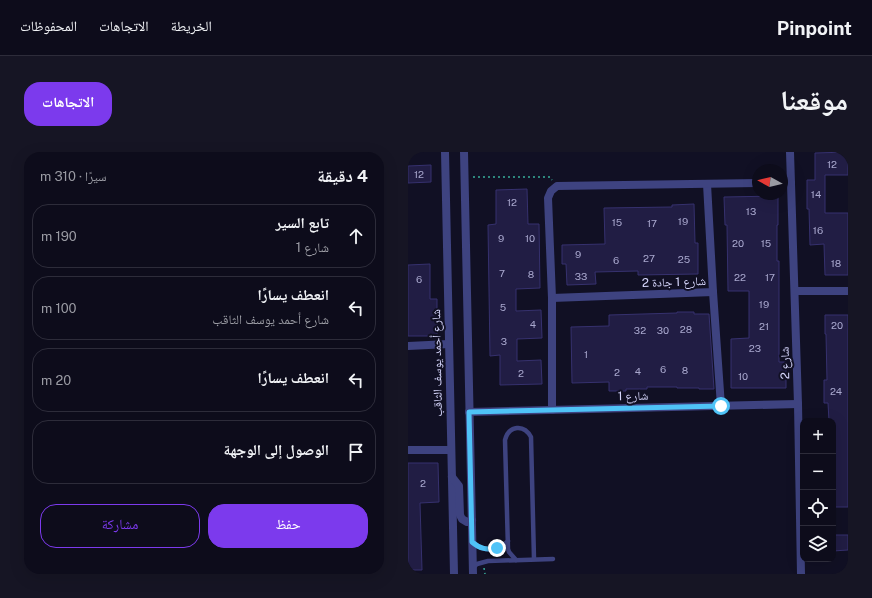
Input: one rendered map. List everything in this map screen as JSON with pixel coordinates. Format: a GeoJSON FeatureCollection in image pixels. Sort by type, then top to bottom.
{"type":"FeatureCollection","features":[{"type":"Feature","properties":{"kind":"street","name":"شارع أحمد يوسف الثاقب"},"geometry":{"type":"LineString","coordinates":[[445,152],[454,574]]}},
{"type":"Feature","properties":{"kind":"street"},"geometry":{"type":"LineString","coordinates":[[464,152],[473,571]]}},
{"type":"Feature","properties":{"kind":"street","name":"شارع 2"},"geometry":{"type":"LineString","coordinates":[[790,152],[798,404],[801,574]]}},
{"type":"Feature","properties":{"kind":"street"},"geometry":{"type":"LineString","coordinates":[[552,410],[552,298],[548,198],[551,191],[557,186],[752,183]]}},
{"type":"Feature","properties":{"kind":"street","name":"شارع 1 جادة 2"},"geometry":{"type":"LineString","coordinates":[[552,298],[713,292],[707,184]]}},
{"type":"Feature","properties":{"kind":"street"},"geometry":{"type":"LineString","coordinates":[[795,291],[848,291]]}},
{"type":"Feature","properties":{"kind":"street"},"geometry":{"type":"LineString","coordinates":[[713,292],[721,406]]}},
{"type":"Feature","properties":{"kind":"street"},"geometry":{"type":"LineString","coordinates":[[408,346],[449,344]]}},
{"type":"Feature","properties":{"kind":"street","name":"شارع 1"},"geometry":{"type":"LineString","coordinates":[[469,412],[798,404]]}},
{"type":"Feature","properties":{"kind":"street"},"geometry":{"type":"LineString","coordinates":[[408,450],[451,450]]}},
{"type":"Feature","properties":{"kind":"street"},"geometry":{"type":"LineString","coordinates":[[452,477],[459,486],[460,515],[462,519],[467,522],[472,520]]}},
{"type":"Feature","properties":{"kind":"lane"},"geometry":{"type":"LineString","coordinates":[[516,560],[508,549],[505,440],[509,432],[517,428],[526,430],[531,437],[534,559]]}},
{"type":"Feature","properties":{"kind":"lane"},"geometry":{"type":"LineString","coordinates":[[472,542],[481,548],[493,549],[503,546],[508,541]]}},
{"type":"Feature","properties":{"kind":"lane"},"geometry":{"type":"LineString","coordinates":[[473,571],[477,564],[484,561],[552,559]]}},
{"type":"Feature","properties":{"kind":"path"},"geometry":{"type":"LineString","coordinates":[[465,178],[550,177],[557,186]]}},
{"type":"Feature","properties":{"kind":"building"},"geometry":{"type":"Polygon","coordinates":[[[848,152],[848,175],[825,175],[825,213],[848,213],[848,275],[825,275],[824,244],[810,245],[809,209],[807,209],[807,180],[815,180],[815,153],[848,152]]]}},
{"type":"Feature","properties":{"kind":"building"},"geometry":{"type":"Polygon","coordinates":[[[431,165],[431,182],[408,183],[408,166],[431,165]]]}},
{"type":"Feature","properties":{"kind":"building"},"geometry":{"type":"Polygon","coordinates":[[[527,189],[528,224],[539,224],[540,288],[516,289],[516,311],[541,310],[542,338],[517,339],[517,361],[541,360],[542,384],[500,385],[500,355],[490,356],[488,225],[496,224],[496,190],[527,189]]]}},
{"type":"Feature","properties":{"kind":"building"},"geometry":{"type":"Polygon","coordinates":[[[752,196],[752,200],[778,200],[777,261],[779,261],[779,362],[786,362],[786,388],[731,388],[731,339],[749,338],[749,291],[728,291],[727,225],[725,225],[724,197],[752,196]]]}},
{"type":"Feature","properties":{"kind":"building"},"geometry":{"type":"Polygon","coordinates":[[[694,204],[695,243],[698,243],[698,274],[638,275],[638,271],[595,272],[596,284],[567,285],[566,264],[562,264],[562,245],[605,244],[604,208],[672,207],[672,205],[694,204]]]}},
{"type":"Feature","properties":{"kind":"building"},"geometry":{"type":"Polygon","coordinates":[[[430,264],[430,299],[437,299],[437,336],[408,336],[408,265],[430,264]]]}},
{"type":"Feature","properties":{"kind":"building"},"geometry":{"type":"Polygon","coordinates":[[[677,312],[709,314],[714,389],[647,387],[647,389],[609,391],[609,382],[572,383],[571,327],[609,326],[609,315],[677,312]]]}},
{"type":"Feature","properties":{"kind":"building"},"geometry":{"type":"Polygon","coordinates":[[[825,315],[848,315],[848,507],[836,507],[836,418],[829,418],[828,403],[824,403],[824,380],[827,380],[825,315]]]}},
{"type":"Feature","properties":{"kind":"building"},"geometry":{"type":"Polygon","coordinates":[[[408,463],[438,463],[439,502],[420,503],[422,570],[408,570],[408,463]]]}},
{"type":"Feature","properties":{"kind":"building"},"geometry":{"type":"Polygon","coordinates":[[[836,535],[848,535],[848,550],[836,551],[836,535]]]}},
{"type":"Feature","properties":{"kind":"route"},"geometry":{"type":"LineString","coordinates":[[497,548],[481,548],[472,542],[469,412],[721,406]]}}]}
